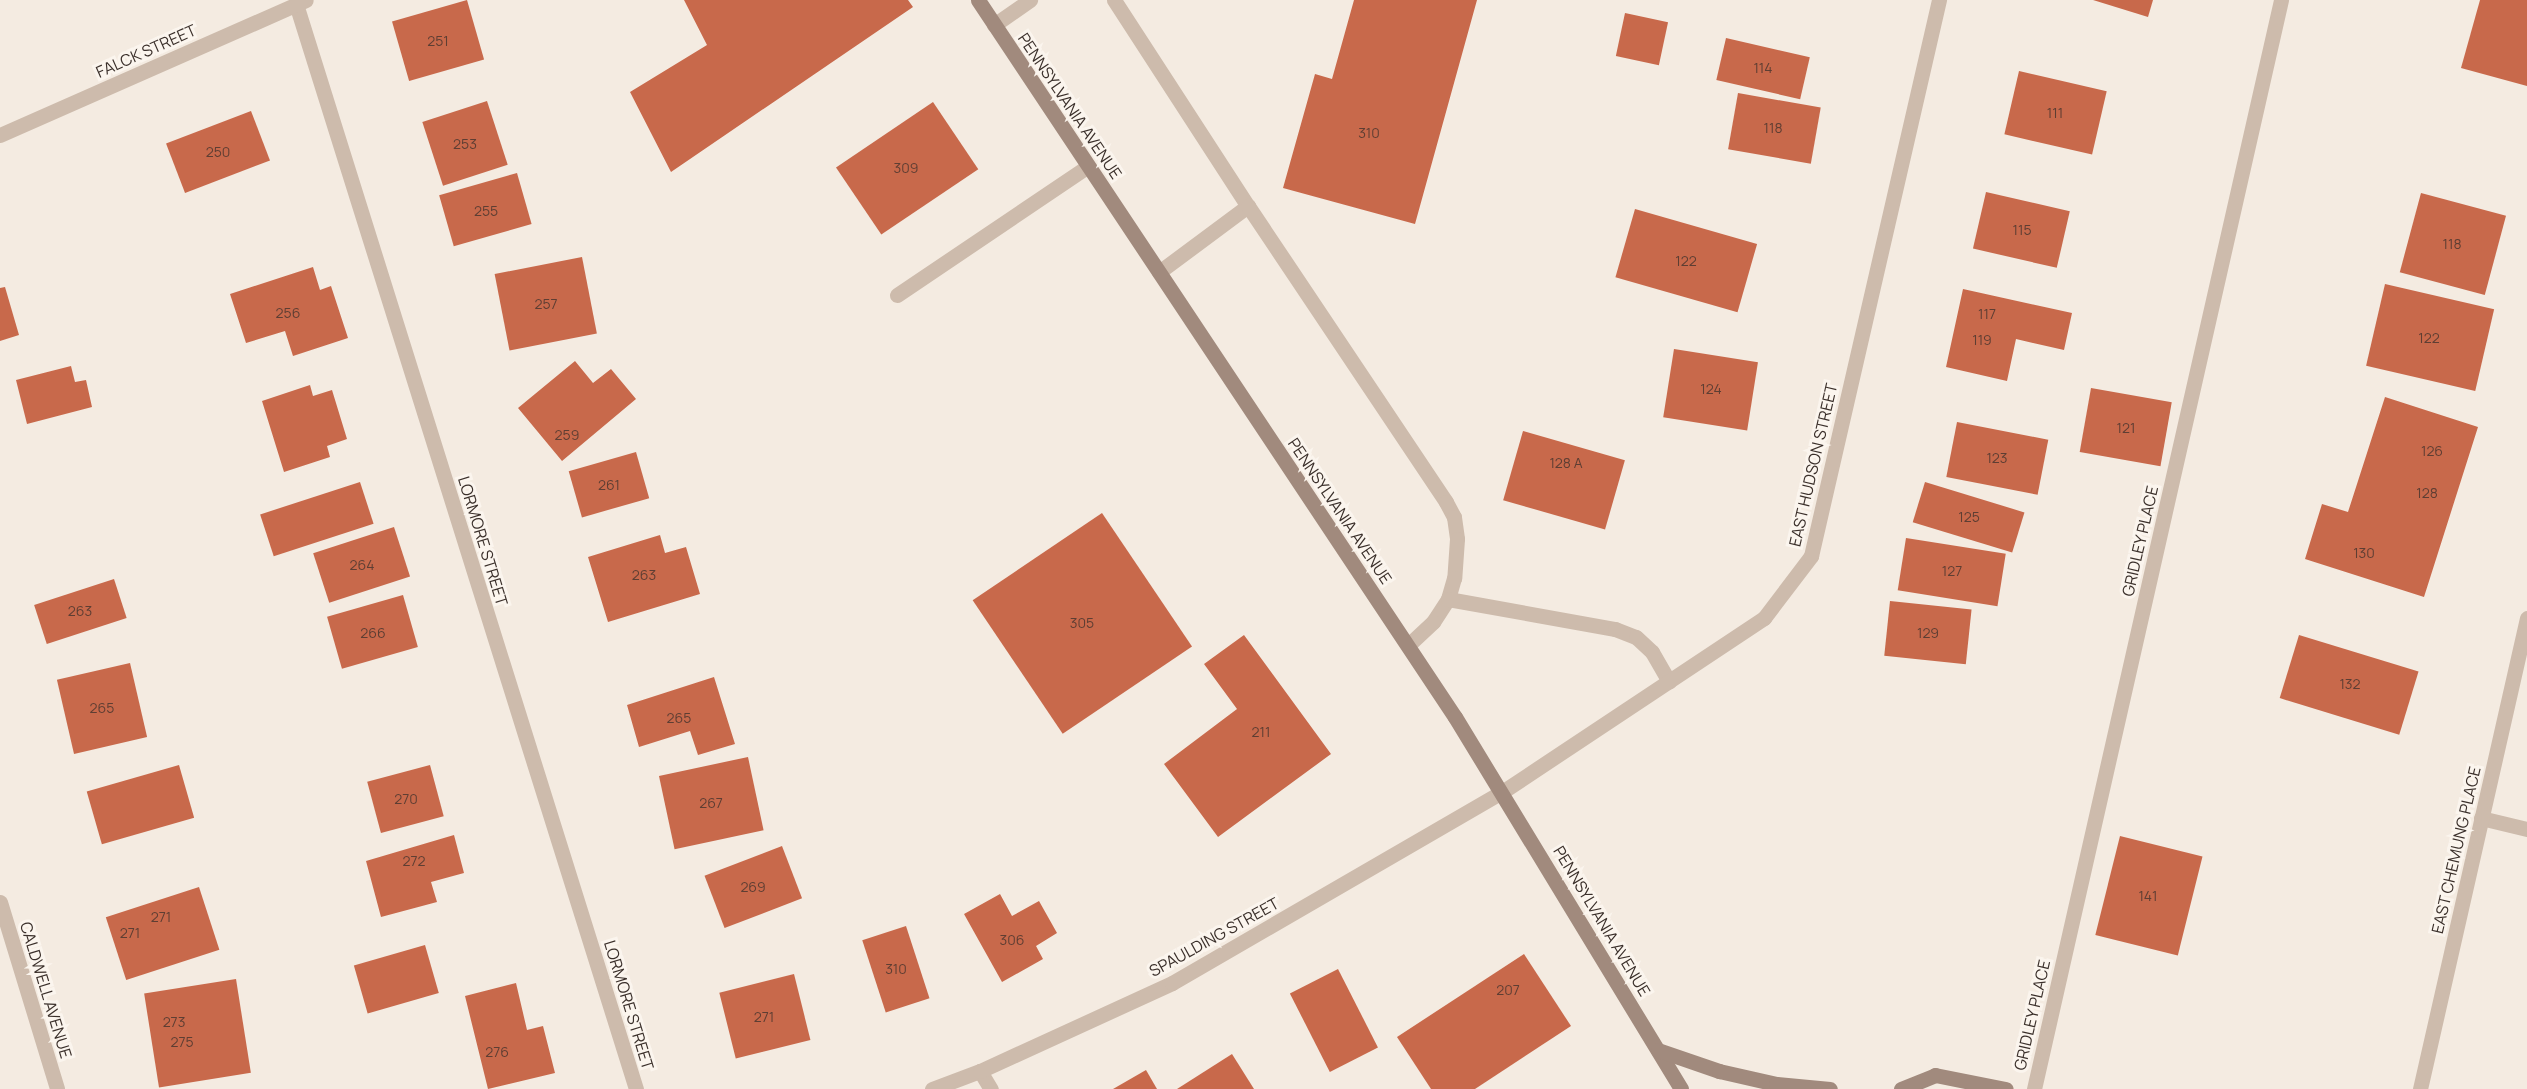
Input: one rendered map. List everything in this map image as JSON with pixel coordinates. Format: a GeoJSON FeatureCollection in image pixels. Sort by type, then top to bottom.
{"type":"FeatureCollection","features":[{"type":"Feature","properties":{"kind":"main road","name":"PENNSYLVANIA AVENUE"},"geometry":{"type":"LineString","coordinates":[[978,0],[1408,645],[1502,792],[1681,1089]]}},
{"type":"Feature","properties":{"kind":"main road"},"geometry":{"type":"LineString","coordinates":[[1659,1050],[1719,1071],[1776,1084],[1830,1089]]}},
{"type":"Feature","properties":{"kind":"main road"},"geometry":{"type":"LineString","coordinates":[[1901,1089],[1935,1075],[2006,1089]]}},
{"type":"Feature","properties":{"kind":"street"},"geometry":{"type":"LineString","coordinates":[[994,25],[1030,0]]}},
{"type":"Feature","properties":{"kind":"street"},"geometry":{"type":"LineString","coordinates":[[1114,0],[1454,517],[1457,557],[1448,598],[1433,622],[1408,645]]}},
{"type":"Feature","properties":{"kind":"street","name":"EAST HUDSON STREET"},"geometry":{"type":"LineString","coordinates":[[1502,792],[1764,618],[1811,556],[1939,0]]}},
{"type":"Feature","properties":{"kind":"street","name":"GRIDLEY PLACE"},"geometry":{"type":"LineString","coordinates":[[2034,1089],[2281,0]]}},
{"type":"Feature","properties":{"kind":"street","name":"FALCK STREET"},"geometry":{"type":"LineString","coordinates":[[0,135],[301,2]]}},
{"type":"Feature","properties":{"kind":"street","name":"LORMORE STREET"},"geometry":{"type":"LineString","coordinates":[[301,2],[636,1089]]}},
{"type":"Feature","properties":{"kind":"street"},"geometry":{"type":"LineString","coordinates":[[897,296],[1088,166]]}},
{"type":"Feature","properties":{"kind":"street"},"geometry":{"type":"LineString","coordinates":[[1159,272],[1248,206]]}},
{"type":"Feature","properties":{"kind":"street"},"geometry":{"type":"LineString","coordinates":[[1448,598],[1615,629],[1636,637],[1652,652],[1670,681]]}},
{"type":"Feature","properties":{"kind":"street","name":"EAST CHEMUNG PLACE"},"geometry":{"type":"LineString","coordinates":[[2420,1089],[2527,618]]}},
{"type":"Feature","properties":{"kind":"street","name":"SPAULDING STREET"},"geometry":{"type":"LineString","coordinates":[[932,1089],[980,1071],[1172,983],[1502,792]]}},
{"type":"Feature","properties":{"kind":"street"},"geometry":{"type":"LineString","coordinates":[[2481,818],[2527,829]]}},
{"type":"Feature","properties":{"kind":"street","name":"CALDWELL AVENUE"},"geometry":{"type":"LineString","coordinates":[[0,902],[57,1089]]}},
{"type":"Feature","properties":{"kind":"street"},"geometry":{"type":"LineString","coordinates":[[980,1071],[991,1089]]}},
{"type":"Feature","properties":{"kind":"building"},"geometry":{"type":"Polygon","coordinates":[[[467,0],[484,60],[409,81],[392,21],[467,0]]]}},
{"type":"Feature","properties":{"kind":"building"},"geometry":{"type":"Polygon","coordinates":[[[684,0],[908,0],[913,7],[671,172],[630,92],[707,45],[684,0]]]}},
{"type":"Feature","properties":{"kind":"building"},"geometry":{"type":"Polygon","coordinates":[[[1354,0],[1477,0],[1415,224],[1283,188],[1315,74],[1332,79],[1354,0]]]}},
{"type":"Feature","properties":{"kind":"building"},"geometry":{"type":"Polygon","coordinates":[[[2093,0],[2153,0],[2148,17],[2093,0]]]}},
{"type":"Feature","properties":{"kind":"building"},"geometry":{"type":"Polygon","coordinates":[[[2480,0],[2527,0],[2527,86],[2461,68],[2480,0]]]}},
{"type":"Feature","properties":{"kind":"building"},"geometry":{"type":"Polygon","coordinates":[[[1625,13],[1668,22],[1659,65],[1616,56],[1625,13]]]}},
{"type":"Feature","properties":{"kind":"building"},"geometry":{"type":"Polygon","coordinates":[[[1726,38],[1810,57],[1800,99],[1716,80],[1726,38]]]}},
{"type":"Feature","properties":{"kind":"building"},"geometry":{"type":"Polygon","coordinates":[[[2019,71],[2107,91],[2092,155],[2004,134],[2019,71]]]}},
{"type":"Feature","properties":{"kind":"building"},"geometry":{"type":"Polygon","coordinates":[[[1738,93],[1821,108],[1811,164],[1728,149],[1738,93]]]}},
{"type":"Feature","properties":{"kind":"building"},"geometry":{"type":"Polygon","coordinates":[[[487,101],[508,165],[443,186],[422,122],[487,101]]]}},
{"type":"Feature","properties":{"kind":"building"},"geometry":{"type":"Polygon","coordinates":[[[933,102],[978,169],[881,235],[836,167],[933,102]]]}},
{"type":"Feature","properties":{"kind":"building"},"geometry":{"type":"Polygon","coordinates":[[[251,111],[270,160],[185,193],[166,144],[251,111]]]}},
{"type":"Feature","properties":{"kind":"building"},"geometry":{"type":"Polygon","coordinates":[[[517,173],[532,224],[454,246],[439,195],[517,173]]]}},
{"type":"Feature","properties":{"kind":"building"},"geometry":{"type":"Polygon","coordinates":[[[1986,192],[2070,211],[2057,268],[1973,249],[1986,192]]]}},
{"type":"Feature","properties":{"kind":"building"},"geometry":{"type":"Polygon","coordinates":[[[2421,193],[2506,216],[2485,295],[2400,272],[2421,193]]]}},
{"type":"Feature","properties":{"kind":"building"},"geometry":{"type":"Polygon","coordinates":[[[1635,209],[1757,244],[1738,312],[1615,277],[1635,209]]]}},
{"type":"Feature","properties":{"kind":"building"},"geometry":{"type":"Polygon","coordinates":[[[582,257],[597,334],[510,351],[495,274],[582,257]]]}},
{"type":"Feature","properties":{"kind":"building"},"geometry":{"type":"Polygon","coordinates":[[[313,267],[320,290],[331,286],[348,338],[293,356],[285,331],[246,343],[230,294],[313,267]]]}},
{"type":"Feature","properties":{"kind":"building"},"geometry":{"type":"Polygon","coordinates":[[[2385,284],[2494,309],[2475,391],[2366,366],[2385,284]]]}},
{"type":"Feature","properties":{"kind":"building"},"geometry":{"type":"Polygon","coordinates":[[[5,287],[19,335],[0,341],[0,288],[5,287]]]}},
{"type":"Feature","properties":{"kind":"building"},"geometry":{"type":"Polygon","coordinates":[[[1963,289],[2072,313],[2064,350],[2016,339],[2007,381],[1946,367],[1963,289]]]}},
{"type":"Feature","properties":{"kind":"building"},"geometry":{"type":"Polygon","coordinates":[[[1674,349],[1758,362],[1747,430],[1663,417],[1674,349]]]}},
{"type":"Feature","properties":{"kind":"building"},"geometry":{"type":"Polygon","coordinates":[[[575,361],[593,383],[611,369],[636,399],[562,461],[518,408],[575,361]]]}},
{"type":"Feature","properties":{"kind":"building"},"geometry":{"type":"Polygon","coordinates":[[[71,366],[75,382],[86,380],[92,407],[27,424],[16,380],[71,366]]]}},
{"type":"Feature","properties":{"kind":"building"},"geometry":{"type":"Polygon","coordinates":[[[310,385],[313,396],[332,390],[347,439],[327,446],[330,457],[284,472],[262,401],[310,385]]]}},
{"type":"Feature","properties":{"kind":"building"},"geometry":{"type":"Polygon","coordinates":[[[2091,388],[2172,402],[2160,466],[2080,452],[2091,388]]]}},
{"type":"Feature","properties":{"kind":"building"},"geometry":{"type":"Polygon","coordinates":[[[2385,397],[2478,427],[2424,597],[2305,559],[2322,504],[2348,512],[2385,397]]]}},
{"type":"Feature","properties":{"kind":"building"},"geometry":{"type":"Polygon","coordinates":[[[1957,422],[2048,440],[2038,495],[1946,477],[1957,422]]]}},
{"type":"Feature","properties":{"kind":"building"},"geometry":{"type":"Polygon","coordinates":[[[1523,431],[1625,460],[1605,529],[1503,500],[1523,431]]]}},
{"type":"Feature","properties":{"kind":"building"},"geometry":{"type":"Polygon","coordinates":[[[636,452],[649,498],[582,517],[569,471],[636,452]]]}},
{"type":"Feature","properties":{"kind":"building"},"geometry":{"type":"Polygon","coordinates":[[[360,482],[374,524],[274,556],[260,514],[360,482]]]}},
{"type":"Feature","properties":{"kind":"building"},"geometry":{"type":"Polygon","coordinates":[[[1925,482],[2024,512],[2012,553],[1913,522],[1925,482]]]}},
{"type":"Feature","properties":{"kind":"building"},"geometry":{"type":"Polygon","coordinates":[[[1102,513],[1192,646],[1063,734],[973,600],[1102,513]]]}},
{"type":"Feature","properties":{"kind":"building"},"geometry":{"type":"Polygon","coordinates":[[[394,527],[410,576],[329,603],[313,553],[394,527]]]}},
{"type":"Feature","properties":{"kind":"building"},"geometry":{"type":"Polygon","coordinates":[[[660,535],[665,553],[686,547],[700,594],[608,622],[588,557],[660,535]]]}},
{"type":"Feature","properties":{"kind":"building"},"geometry":{"type":"Polygon","coordinates":[[[1906,538],[2006,554],[1997,606],[1898,590],[1906,538]]]}},
{"type":"Feature","properties":{"kind":"building"},"geometry":{"type":"Polygon","coordinates":[[[114,579],[127,618],[47,644],[34,605],[114,579]]]}},
{"type":"Feature","properties":{"kind":"building"},"geometry":{"type":"Polygon","coordinates":[[[403,595],[418,647],[342,669],[327,617],[403,595]]]}},
{"type":"Feature","properties":{"kind":"building"},"geometry":{"type":"Polygon","coordinates":[[[1890,601],[1972,610],[1966,664],[1884,656],[1890,601]]]}},
{"type":"Feature","properties":{"kind":"building"},"geometry":{"type":"Polygon","coordinates":[[[1244,635],[1331,754],[1218,837],[1164,764],[1237,709],[1204,664],[1244,635]]]}},
{"type":"Feature","properties":{"kind":"building"},"geometry":{"type":"Polygon","coordinates":[[[2299,635],[2419,672],[2399,735],[2280,698],[2299,635]]]}},
{"type":"Feature","properties":{"kind":"building"},"geometry":{"type":"Polygon","coordinates":[[[130,663],[147,737],[74,754],[57,680],[130,663]]]}},
{"type":"Feature","properties":{"kind":"building"},"geometry":{"type":"Polygon","coordinates":[[[714,677],[735,744],[698,755],[690,731],[639,747],[627,705],[714,677]]]}},
{"type":"Feature","properties":{"kind":"building"},"geometry":{"type":"Polygon","coordinates":[[[748,757],[764,830],[675,849],[659,776],[748,757]]]}},
{"type":"Feature","properties":{"kind":"building"},"geometry":{"type":"Polygon","coordinates":[[[179,765],[194,818],[102,844],[87,791],[179,765]]]}},
{"type":"Feature","properties":{"kind":"building"},"geometry":{"type":"Polygon","coordinates":[[[430,765],[444,816],[381,833],[367,782],[430,765]]]}},
{"type":"Feature","properties":{"kind":"building"},"geometry":{"type":"Polygon","coordinates":[[[454,835],[464,873],[431,882],[437,902],[381,917],[366,861],[454,835]]]}},
{"type":"Feature","properties":{"kind":"building"},"geometry":{"type":"Polygon","coordinates":[[[2120,836],[2202,857],[2178,956],[2095,935],[2120,836]]]}},
{"type":"Feature","properties":{"kind":"building"},"geometry":{"type":"Polygon","coordinates":[[[782,846],[802,898],[725,928],[705,876],[782,846]]]}},
{"type":"Feature","properties":{"kind":"building"},"geometry":{"type":"Polygon","coordinates":[[[199,887],[219,950],[126,980],[106,917],[199,887]]]}},
{"type":"Feature","properties":{"kind":"building"},"geometry":{"type":"Polygon","coordinates":[[[1000,894],[1012,916],[1039,901],[1057,933],[1036,946],[1043,959],[1002,982],[964,914],[1000,894]]]}},
{"type":"Feature","properties":{"kind":"building"},"geometry":{"type":"Polygon","coordinates":[[[906,926],[929,998],[886,1012],[862,940],[906,926]]]}},
{"type":"Feature","properties":{"kind":"building"},"geometry":{"type":"Polygon","coordinates":[[[425,945],[439,993],[368,1013],[354,965],[425,945]]]}},
{"type":"Feature","properties":{"kind":"building"},"geometry":{"type":"Polygon","coordinates":[[[1524,954],[1571,1026],[1475,1089],[1431,1089],[1397,1037],[1524,954]]]}},
{"type":"Feature","properties":{"kind":"building"},"geometry":{"type":"Polygon","coordinates":[[[1338,969],[1378,1047],[1330,1072],[1290,994],[1338,969]]]}},
{"type":"Feature","properties":{"kind":"building"},"geometry":{"type":"Polygon","coordinates":[[[794,974],[810,1040],[736,1059],[719,993],[794,974]]]}},
{"type":"Feature","properties":{"kind":"building"},"geometry":{"type":"Polygon","coordinates":[[[236,979],[251,1073],[159,1087],[144,994],[236,979]]]}},
{"type":"Feature","properties":{"kind":"building"},"geometry":{"type":"Polygon","coordinates":[[[516,983],[527,1030],[543,1026],[555,1073],[488,1089],[465,996],[516,983]]]}},
{"type":"Feature","properties":{"kind":"building"},"geometry":{"type":"Polygon","coordinates":[[[1232,1054],[1254,1089],[1177,1089],[1232,1054]]]}},
{"type":"Feature","properties":{"kind":"building"},"geometry":{"type":"Polygon","coordinates":[[[1146,1070],[1157,1089],[1113,1089],[1146,1070]]]}}]}
